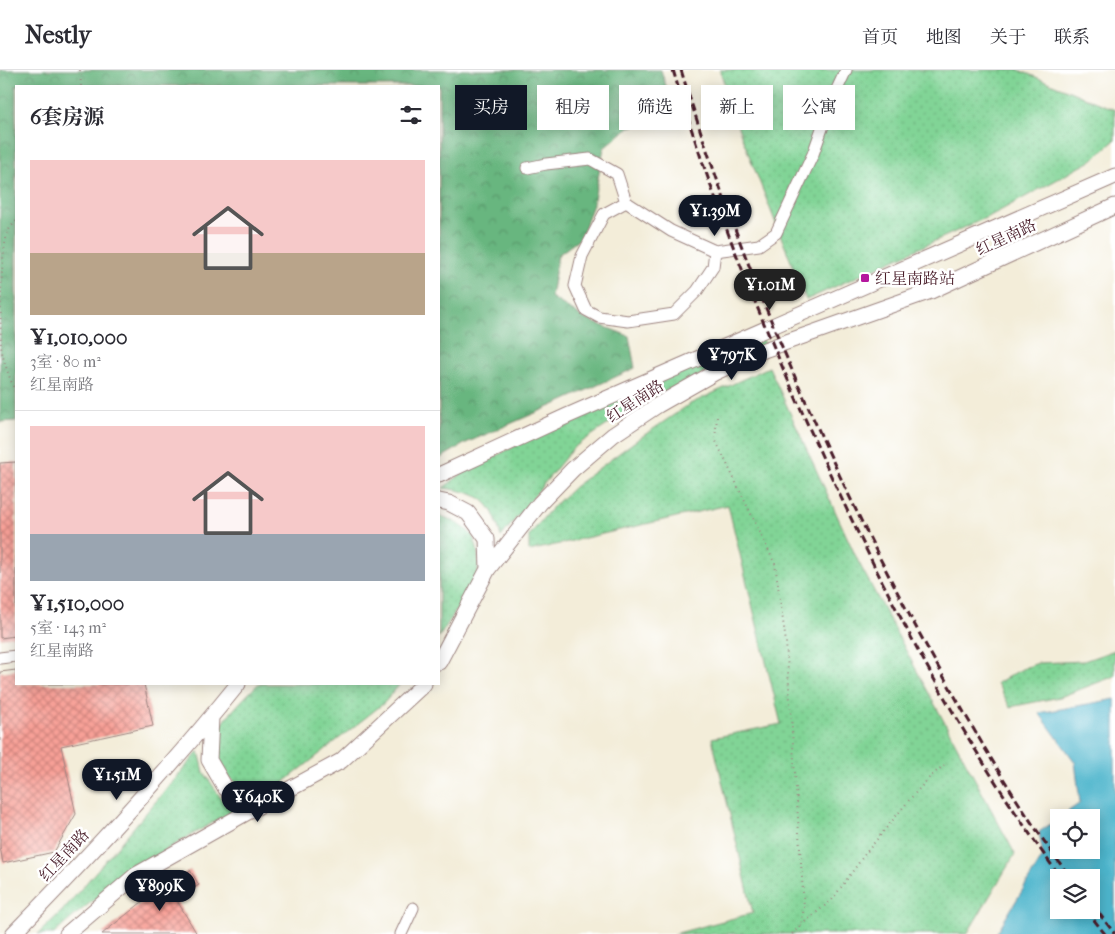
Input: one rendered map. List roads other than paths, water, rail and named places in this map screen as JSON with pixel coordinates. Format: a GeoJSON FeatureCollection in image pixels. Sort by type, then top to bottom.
{"type":"FeatureCollection","features":[{"type":"Feature","properties":{"kind":"main road"},"geometry":{"type":"LineString","coordinates":[[1066,198],[1115,166]]}},
{"type":"Feature","properties":{"kind":"main road","name":"红星南路"},"geometry":{"type":"LineString","coordinates":[[440,475],[567,416],[1115,176]]}},
{"type":"Feature","properties":{"kind":"main road","name":"红星南路"},"geometry":{"type":"LineString","coordinates":[[440,660],[488,569],[540,503],[573,469],[613,435],[658,405],[714,373],[764,350],[931,291],[1112,209]]}},
{"type":"Feature","properties":{"kind":"main road"},"geometry":{"type":"LineString","coordinates":[[440,500],[468,513],[487,539],[488,569]]}},
{"type":"Feature","properties":{"kind":"main road","name":"红星南路"},"geometry":{"type":"LineString","coordinates":[[13,934],[77,868],[237,685]]}},
{"type":"Feature","properties":{"kind":"main road"},"geometry":{"type":"LineString","coordinates":[[67,934],[136,875],[341,761],[423,685]]}},
{"type":"Feature","properties":{"kind":"main road"},"geometry":{"type":"LineString","coordinates":[[211,717],[209,760],[226,790],[262,804]]}},
{"type":"Feature","properties":{"kind":"street"},"geometry":{"type":"LineString","coordinates":[[527,168],[590,159],[617,174],[626,202],[671,231],[715,251],[759,245],[776,233],[813,154],[832,100],[846,70]]}},
{"type":"Feature","properties":{"kind":"street"},"geometry":{"type":"LineString","coordinates":[[626,202],[604,214],[582,256],[575,286],[586,310],[599,317],[628,320],[674,314],[697,291],[713,267],[715,251]]}},
{"type":"Feature","properties":{"kind":"street"},"geometry":{"type":"LineString","coordinates":[[0,658],[15,656]]}},
{"type":"Feature","properties":{"kind":"street"},"geometry":{"type":"LineString","coordinates":[[401,934],[413,908]]}},
{"type":"Feature","properties":{"kind":"water"},"geometry":{"type":"Polygon","coordinates":[[[1115,699],[1115,934],[996,934],[1043,856],[1039,832],[1050,824],[1050,859],[1100,859],[1100,809],[1071,809],[1080,803],[1075,762],[1039,713],[1115,699]]]}},
{"type":"Feature","properties":{"kind":"railway"},"geometry":{"type":"LineString","coordinates":[[673,70],[722,217],[759,312],[821,454],[873,564],[930,672],[961,725],[992,777],[1055,869]]}},
{"type":"Feature","properties":{"kind":"railway"},"geometry":{"type":"LineString","coordinates":[[681,70],[744,254],[800,389],[849,496],[911,619],[974,730],[1020,806],[1064,869]]}},
{"type":"Feature","properties":{"kind":"railway"},"geometry":{"type":"LineString","coordinates":[[1100,915],[1115,934]]}},
{"type":"Feature","properties":{"kind":"railway"},"geometry":{"type":"LineString","coordinates":[[1093,919],[1105,934]]}},
{"type":"Feature","properties":{"kind":"place","name":"红星南路站"},"geometry":{"type":"Point","coordinates":[865,278]}}]}
